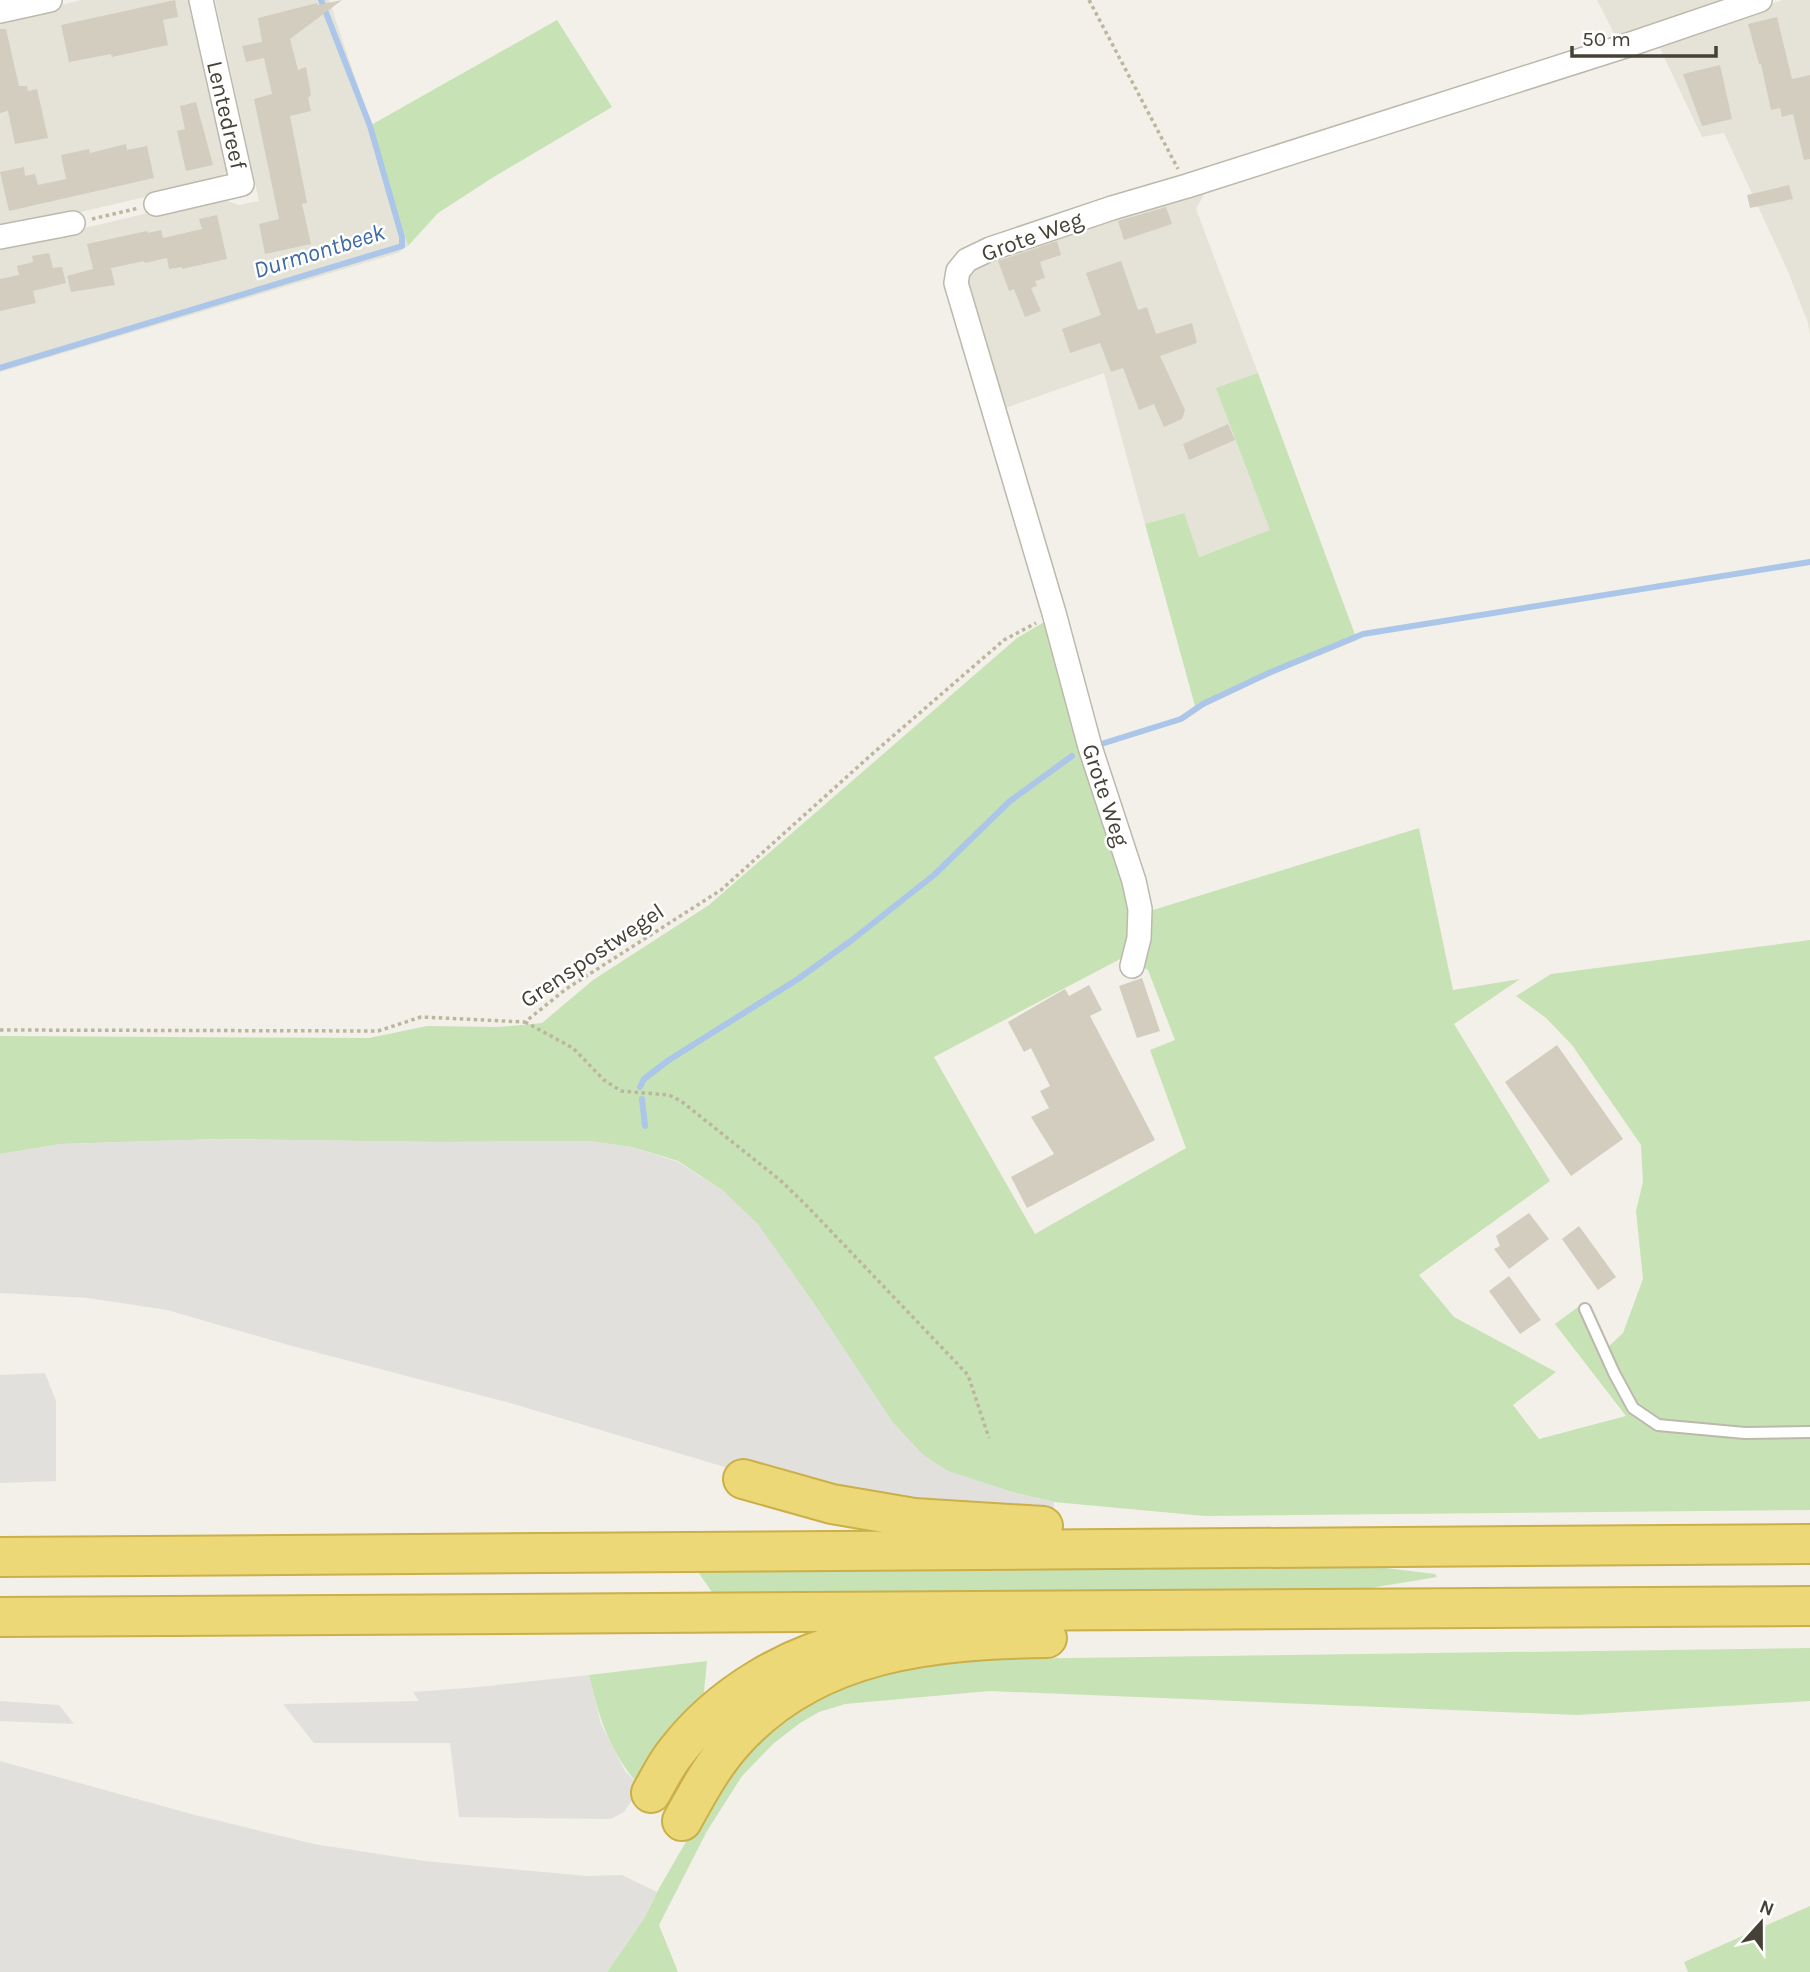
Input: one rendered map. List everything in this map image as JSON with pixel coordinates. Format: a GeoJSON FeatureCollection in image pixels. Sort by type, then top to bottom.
{"type":"FeatureCollection","features":[{"type":"Feature","properties":{"kind":"highway"},"geometry":{"type":"LineString","coordinates":[[743,1479],[832,1504],[914,1518],[1082,1529],[1211,1548]]}},
{"type":"Feature","properties":{"kind":"highway"},"geometry":{"type":"LineString","coordinates":[[0,1557],[1810,1544]]}},
{"type":"Feature","properties":{"kind":"highway"},"geometry":{"type":"LineString","coordinates":[[0,1617],[1810,1606]]}},
{"type":"Feature","properties":{"kind":"highway"},"geometry":{"type":"LineString","coordinates":[[682,1821],[711,1771],[736,1739],[770,1707],[801,1687],[841,1667],[869,1657],[945,1642],[1068,1637],[1115,1628],[1149,1611]]}},
{"type":"Feature","properties":{"kind":"highway"},"geometry":{"type":"LineString","coordinates":[[650,1793],[674,1753],[709,1714],[756,1681],[798,1658],[855,1640],[930,1630],[1115,1628]]}},
{"type":"Feature","properties":{"kind":"street"},"geometry":{"type":"LineString","coordinates":[[0,11],[50,0]]}},
{"type":"Feature","properties":{"kind":"street","name":"Lentedreef"},"geometry":{"type":"LineString","coordinates":[[156,204],[242,184],[201,0]]}},
{"type":"Feature","properties":{"kind":"street","name":"Grote Weg"},"geometry":{"type":"LineString","coordinates":[[1132,966],[1139,938],[1140,909],[1136,890],[1090,747],[1054,613],[956,284],[958,271],[967,260],[989,249],[1625,46],[1760,0]]}},
{"type":"Feature","properties":{"kind":"street"},"geometry":{"type":"LineString","coordinates":[[0,237],[81,221]]}},
{"type":"Feature","properties":{"kind":"lane"},"geometry":{"type":"LineString","coordinates":[[1585,1309],[1633,1408],[1658,1425],[1745,1433],[1810,1432]]}},
{"type":"Feature","properties":{"kind":"path"},"geometry":{"type":"LineString","coordinates":[[1089,0],[1187,186]]}},
{"type":"Feature","properties":{"kind":"path"},"geometry":{"type":"LineString","coordinates":[[81,221],[156,204]]}},
{"type":"Feature","properties":{"kind":"path","name":"Grenspostwegel"},"geometry":{"type":"LineString","coordinates":[[0,1030],[378,1031],[421,1017],[525,1022],[566,989],[721,890],[1004,640],[1054,613]]}},
{"type":"Feature","properties":{"kind":"path"},"geometry":{"type":"LineString","coordinates":[[525,1022],[573,1048],[604,1080],[621,1091],[669,1095],[681,1101],[780,1180],[968,1375],[989,1438]]}},
{"type":"Feature","properties":{"kind":"shaded area"},"geometry":{"type":"Polygon","coordinates":[[[82,0],[195,0],[231,159],[227,171],[218,180],[12,228],[0,226],[0,19],[82,0]]]}},
{"type":"Feature","properties":{"kind":"shaded area"},"geometry":{"type":"Polygon","coordinates":[[[215,0],[329,0],[408,246],[398,253],[0,372],[0,248],[216,197],[239,205],[259,201],[215,0]]]}},
{"type":"Feature","properties":{"kind":"shaded area"},"geometry":{"type":"Polygon","coordinates":[[[1597,0],[1747,0],[1619,43],[1597,0]]]}},
{"type":"Feature","properties":{"kind":"shaded area"},"geometry":{"type":"Polygon","coordinates":[[[1783,0],[1810,0],[1810,336],[1808,323],[1787,269],[1724,133],[1702,137],[1656,40],[1783,0]]]}},
{"type":"Feature","properties":{"kind":"shaded area"},"geometry":{"type":"Polygon","coordinates":[[[1206,191],[1196,209],[1258,373],[1217,389],[1271,530],[1198,557],[1183,513],[1145,524],[1104,373],[1000,410],[964,281],[968,271],[988,254],[1206,191]]]}},
{"type":"Feature","properties":{"kind":"shaded area"},"geometry":{"type":"Polygon","coordinates":[[[219,1139],[588,1141],[632,1147],[678,1162],[722,1190],[758,1224],[893,1423],[923,1455],[948,1471],[1012,1492],[1054,1502],[1054,1521],[788,1486],[510,1403],[167,1310],[88,1298],[0,1293],[0,1154],[61,1144],[219,1139]]]}},
{"type":"Feature","properties":{"kind":"shaded area"},"geometry":{"type":"Polygon","coordinates":[[[45,1373],[56,1401],[56,1481],[0,1483],[0,1375],[45,1373]]]}},
{"type":"Feature","properties":{"kind":"shaded area"},"geometry":{"type":"Polygon","coordinates":[[[589,1675],[601,1724],[625,1771],[641,1787],[624,1812],[611,1819],[459,1817],[450,1743],[314,1743],[283,1704],[419,1701],[413,1692],[589,1675]]]}},
{"type":"Feature","properties":{"kind":"shaded area"},"geometry":{"type":"Polygon","coordinates":[[[0,1701],[59,1705],[74,1724],[0,1721],[0,1701]]]}},
{"type":"Feature","properties":{"kind":"shaded area"},"geometry":{"type":"Polygon","coordinates":[[[0,1761],[195,1815],[314,1844],[424,1861],[587,1876],[622,1875],[657,1892],[645,1917],[607,1972],[0,1972],[0,1761]]]}},
{"type":"Feature","properties":{"kind":"green space"},"geometry":{"type":"Polygon","coordinates":[[[557,20],[612,107],[438,213],[408,246],[371,125],[557,20]]]}},
{"type":"Feature","properties":{"kind":"green space"},"geometry":{"type":"Polygon","coordinates":[[[1258,373],[1357,640],[1195,706],[1145,524],[1184,513],[1199,557],[1270,530],[1216,388],[1258,373]]]}},
{"type":"Feature","properties":{"kind":"green space"},"geometry":{"type":"Polygon","coordinates":[[[1051,618],[1135,901],[1124,957],[934,1057],[1035,1234],[1186,1148],[1150,1050],[1175,1040],[1148,970],[1141,966],[1150,911],[1419,828],[1453,990],[1520,979],[1454,1024],[1550,1181],[1419,1275],[1454,1317],[1556,1372],[1513,1405],[1539,1439],[1626,1416],[1555,1324],[1578,1307],[1607,1348],[1623,1333],[1643,1279],[1636,1211],[1643,1182],[1641,1145],[1572,1045],[1546,1018],[1516,996],[1551,974],[1810,940],[1810,1510],[1205,1516],[1054,1502],[947,1471],[923,1455],[893,1423],[758,1225],[722,1190],[678,1161],[632,1147],[588,1141],[219,1139],[61,1144],[0,1154],[0,1036],[369,1038],[427,1026],[499,1027],[542,1023],[593,980],[709,905],[1017,638],[1051,618]]]}},
{"type":"Feature","properties":{"kind":"green space"},"geometry":{"type":"Polygon","coordinates":[[[690,1560],[1369,1566],[1435,1574],[1437,1577],[1352,1591],[716,1598],[690,1560]]]}},
{"type":"Feature","properties":{"kind":"green space"},"geometry":{"type":"Polygon","coordinates":[[[1810,1648],[1810,1701],[1577,1715],[989,1691],[845,1704],[819,1712],[773,1744],[742,1776],[707,1831],[659,1925],[678,1972],[607,1972],[645,1917],[737,1753],[846,1679],[925,1660],[1810,1648]]]}},
{"type":"Feature","properties":{"kind":"green space"},"geometry":{"type":"Polygon","coordinates":[[[707,1661],[703,1702],[641,1787],[621,1762],[607,1735],[589,1675],[707,1661]]]}},
{"type":"Feature","properties":{"kind":"green space"},"geometry":{"type":"Polygon","coordinates":[[[1810,1906],[1810,1972],[1688,1972],[1684,1962],[1810,1906]]]}},
{"type":"Feature","properties":{"kind":"building"},"geometry":{"type":"Polygon","coordinates":[[[175,0],[178,17],[163,20],[168,45],[112,57],[111,54],[69,62],[61,25],[175,0]]]}},
{"type":"Feature","properties":{"kind":"building"},"geometry":{"type":"Polygon","coordinates":[[[342,0],[290,39],[298,70],[306,67],[311,95],[308,98],[311,111],[290,116],[307,203],[302,204],[311,244],[265,254],[259,224],[279,219],[254,99],[272,94],[264,58],[246,62],[242,46],[262,42],[258,18],[317,3],[318,5],[342,0]]]}},
{"type":"Feature","properties":{"kind":"building"},"geometry":{"type":"Polygon","coordinates":[[[1777,17],[1792,79],[1810,75],[1810,159],[1804,160],[1793,114],[1782,117],[1780,108],[1771,110],[1761,64],[1748,24],[1777,17]]]}},
{"type":"Feature","properties":{"kind":"building"},"geometry":{"type":"Polygon","coordinates":[[[0,29],[6,29],[19,86],[27,86],[28,91],[37,89],[48,138],[15,144],[8,111],[0,113],[0,29]]]}},
{"type":"Feature","properties":{"kind":"building"},"geometry":{"type":"Polygon","coordinates":[[[1720,65],[1732,119],[1702,126],[1683,74],[1720,65]]]}},
{"type":"Feature","properties":{"kind":"building"},"geometry":{"type":"Polygon","coordinates":[[[196,102],[213,165],[186,171],[177,131],[185,129],[180,106],[196,102]]]}},
{"type":"Feature","properties":{"kind":"building"},"geometry":{"type":"Polygon","coordinates":[[[126,144],[127,150],[147,146],[154,178],[9,211],[0,172],[24,167],[25,176],[35,174],[38,185],[66,179],[61,155],[89,149],[90,153],[126,144]]]}},
{"type":"Feature","properties":{"kind":"building"},"geometry":{"type":"Polygon","coordinates":[[[1789,185],[1793,199],[1750,208],[1747,195],[1789,185]]]}},
{"type":"Feature","properties":{"kind":"building"},"geometry":{"type":"Polygon","coordinates":[[[1166,207],[1172,224],[1124,240],[1118,221],[1166,207]]]}},
{"type":"Feature","properties":{"kind":"building"},"geometry":{"type":"Polygon","coordinates":[[[217,215],[227,259],[182,269],[169,269],[167,258],[145,263],[144,261],[111,268],[115,285],[71,292],[67,276],[93,269],[87,244],[147,231],[161,230],[163,238],[202,229],[199,219],[217,215]]]}},
{"type":"Feature","properties":{"kind":"building"},"geometry":{"type":"Polygon","coordinates":[[[1057,241],[1061,255],[1040,262],[1045,278],[1035,281],[1037,286],[1031,288],[1041,311],[1025,317],[1014,289],[1009,291],[998,261],[1057,241]]]}},
{"type":"Feature","properties":{"kind":"building"},"geometry":{"type":"Polygon","coordinates":[[[49,253],[53,268],[62,267],[66,283],[33,291],[36,303],[0,311],[0,279],[19,275],[17,266],[33,262],[32,256],[49,253]]]}},
{"type":"Feature","properties":{"kind":"building"},"geometry":{"type":"Polygon","coordinates":[[[1121,261],[1138,310],[1147,307],[1156,334],[1192,323],[1197,343],[1160,356],[1185,410],[1182,419],[1164,427],[1154,404],[1139,410],[1123,368],[1111,372],[1100,343],[1070,353],[1062,329],[1101,315],[1086,273],[1121,261]]]}},
{"type":"Feature","properties":{"kind":"building"},"geometry":{"type":"Polygon","coordinates":[[[1228,424],[1235,440],[1189,460],[1183,444],[1228,424]]]}},
{"type":"Feature","properties":{"kind":"building"},"geometry":{"type":"Polygon","coordinates":[[[1142,978],[1160,1031],[1137,1038],[1119,986],[1142,978]]]}},
{"type":"Feature","properties":{"kind":"building"},"geometry":{"type":"Polygon","coordinates":[[[1089,985],[1102,1010],[1090,1016],[1155,1140],[1027,1208],[1011,1177],[1054,1154],[1031,1117],[1049,1108],[1040,1091],[1050,1086],[1031,1048],[1024,1052],[1008,1022],[1065,989],[1069,996],[1089,985]]]}},
{"type":"Feature","properties":{"kind":"building"},"geometry":{"type":"Polygon","coordinates":[[[1557,1045],[1623,1139],[1571,1176],[1505,1082],[1557,1045]]]}},
{"type":"Feature","properties":{"kind":"building"},"geometry":{"type":"Polygon","coordinates":[[[1529,1213],[1549,1239],[1509,1269],[1494,1249],[1500,1246],[1496,1236],[1529,1213]]]}},
{"type":"Feature","properties":{"kind":"building"},"geometry":{"type":"Polygon","coordinates":[[[1579,1226],[1616,1277],[1598,1290],[1562,1239],[1579,1226]]]}},
{"type":"Feature","properties":{"kind":"building"},"geometry":{"type":"Polygon","coordinates":[[[1509,1276],[1541,1320],[1520,1334],[1489,1291],[1509,1276]]]}},
{"type":"Feature","properties":{"kind":"waterway","name":"Durmontbeek"},"geometry":{"type":"LineString","coordinates":[[0,368],[402,246],[402,237],[370,126],[321,0]]}},
{"type":"Feature","properties":{"kind":"waterway"},"geometry":{"type":"LineString","coordinates":[[1098,745],[1181,719],[1203,704],[1271,672],[1363,634],[1810,562]]}},
{"type":"Feature","properties":{"kind":"waterway"},"geometry":{"type":"LineString","coordinates":[[640,1087],[644,1079],[669,1060],[798,979],[852,940],[934,875],[1010,801],[1072,756]]}},
{"type":"Feature","properties":{"kind":"waterway"},"geometry":{"type":"LineString","coordinates":[[642,1099],[645,1126]]}}]}
